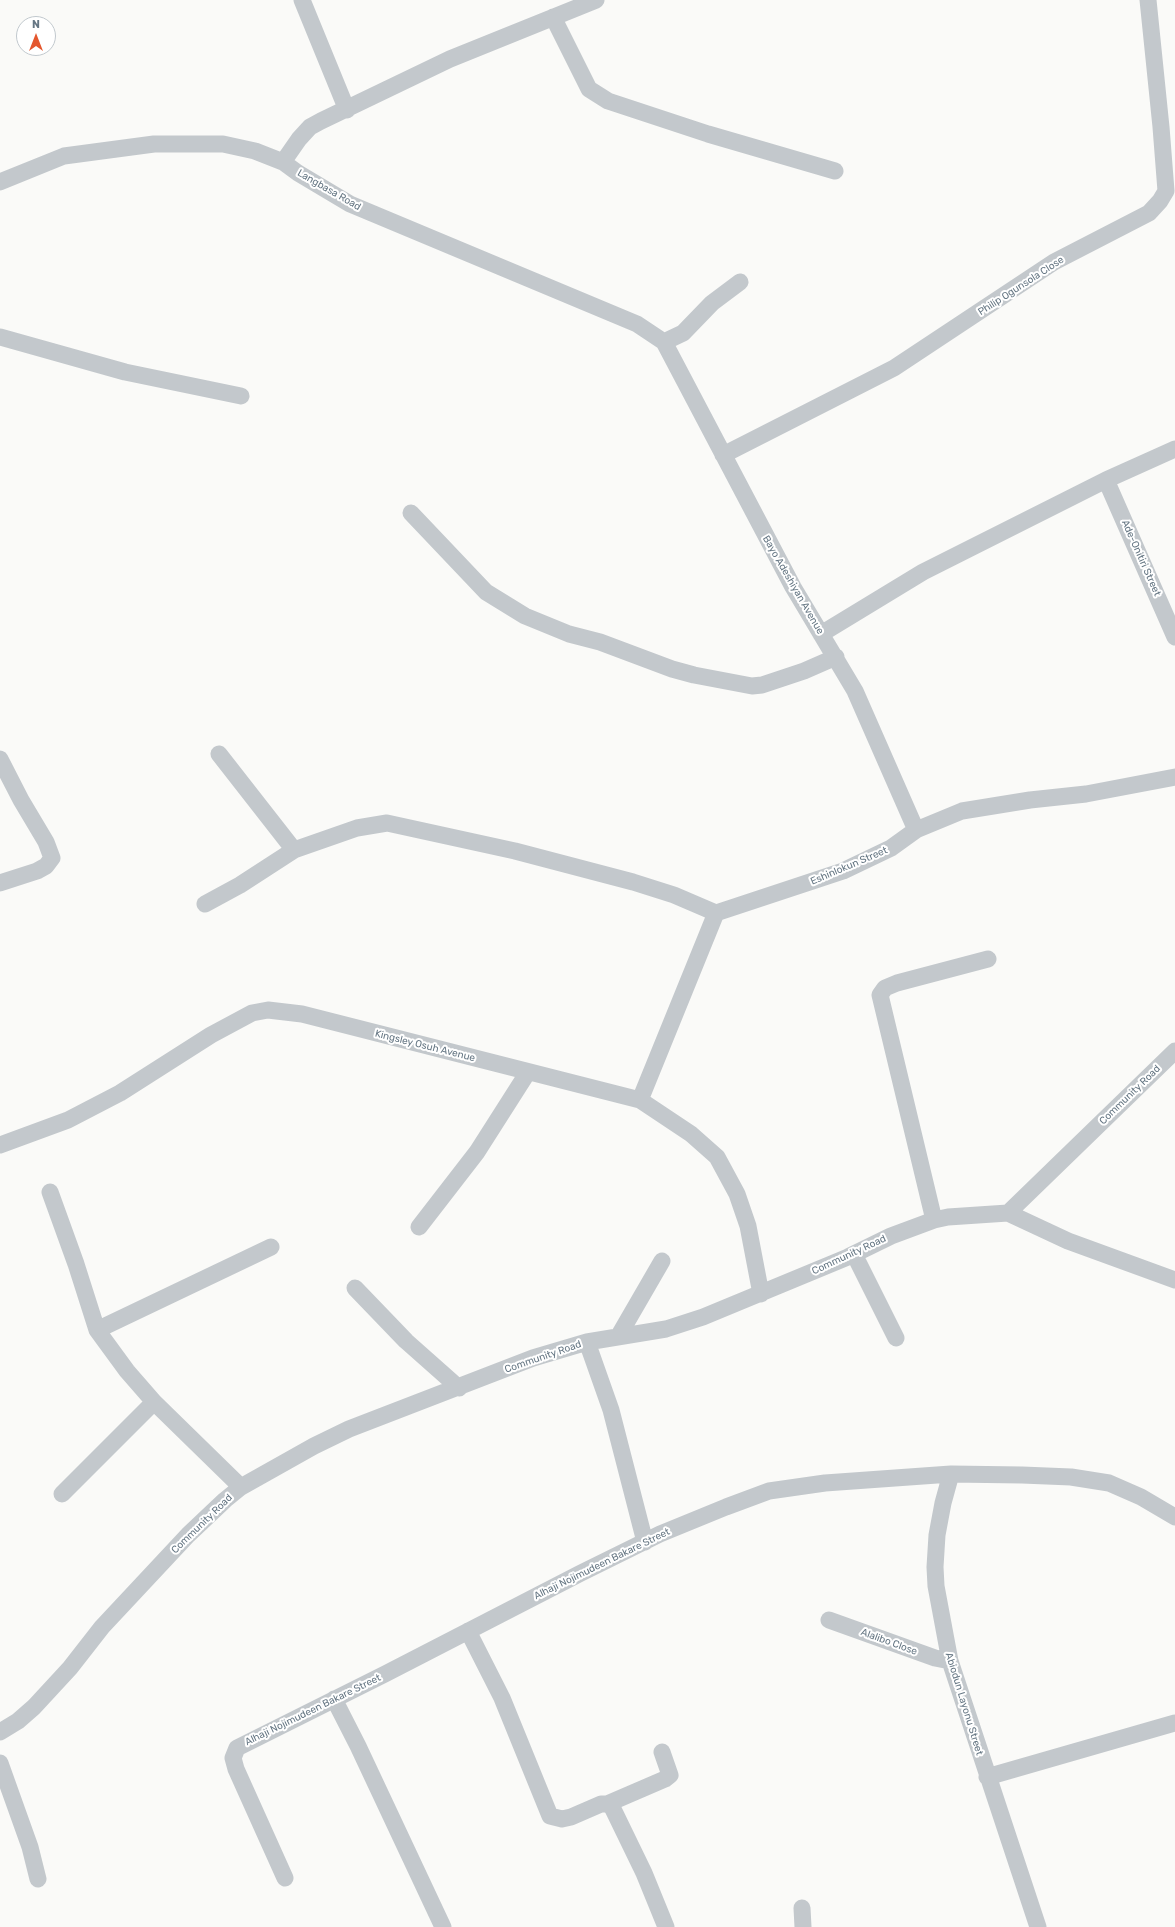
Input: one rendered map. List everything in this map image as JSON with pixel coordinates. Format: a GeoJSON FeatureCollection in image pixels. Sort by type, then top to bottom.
{"type":"FeatureCollection","features":[{"type":"Feature","properties":{"kind":"street"},"geometry":{"type":"LineString","coordinates":[[302,0],[347,110]]}},
{"type":"Feature","properties":{"kind":"street"},"geometry":{"type":"LineString","coordinates":[[283,162],[299,139],[310,128],[450,59],[596,0]]}},
{"type":"Feature","properties":{"kind":"street","name":"Philip Ogunsola Close"},"geometry":{"type":"LineString","coordinates":[[723,455],[894,368],[1054,262],[1149,213],[1160,201],[1166,191],[1148,0]]}},
{"type":"Feature","properties":{"kind":"street"},"geometry":{"type":"LineString","coordinates":[[553,18],[589,89],[608,101],[716,136],[835,171]]}},
{"type":"Feature","properties":{"kind":"street","name":"Langbasa Road"},"geometry":{"type":"LineString","coordinates":[[0,182],[64,156],[154,144],[223,144],[255,151],[283,162],[298,173],[350,204],[637,324],[664,342]]}},
{"type":"Feature","properties":{"kind":"street"},"geometry":{"type":"LineString","coordinates":[[664,342],[683,333],[712,303],[740,282]]}},
{"type":"Feature","properties":{"kind":"street"},"geometry":{"type":"LineString","coordinates":[[0,337],[125,372],[241,396]]}},
{"type":"Feature","properties":{"kind":"street","name":"Bayo Adeshiyan Avenue"},"geometry":{"type":"LineString","coordinates":[[664,342],[793,587],[855,691],[916,830]]}},
{"type":"Feature","properties":{"kind":"street"},"geometry":{"type":"LineString","coordinates":[[821,634],[923,572],[1106,480],[1175,450]]}},
{"type":"Feature","properties":{"kind":"street","name":"Ade-Onitiri Street"},"geometry":{"type":"LineString","coordinates":[[1106,480],[1175,637]]}},
{"type":"Feature","properties":{"kind":"street"},"geometry":{"type":"LineString","coordinates":[[411,513],[486,592],[525,616],[569,634],[600,642],[672,669],[694,675],[752,686],[762,685],[804,671],[836,657]]}},
{"type":"Feature","properties":{"kind":"street"},"geometry":{"type":"LineString","coordinates":[[219,754],[294,850]]}},
{"type":"Feature","properties":{"kind":"street"},"geometry":{"type":"LineString","coordinates":[[0,759],[21,800],[46,842],[52,858],[50,862],[37,871],[0,883]]}},
{"type":"Feature","properties":{"kind":"street","name":"Eshinlokun Street"},"geometry":{"type":"LineString","coordinates":[[716,913],[844,871],[891,848],[916,830],[968,810],[1086,794],[1175,777]]}},
{"type":"Feature","properties":{"kind":"street"},"geometry":{"type":"LineString","coordinates":[[205,904],[240,885],[294,850],[357,828],[375,824],[404,826],[515,851],[633,882],[674,895],[716,913],[640,1100]]}},
{"type":"Feature","properties":{"kind":"street"},"geometry":{"type":"LineString","coordinates":[[934,1220],[880,996],[885,988],[897,983],[988,959]]}},
{"type":"Feature","properties":{"kind":"street","name":"Kingsley Osuh Avenue"},"geometry":{"type":"LineString","coordinates":[[0,1145],[68,1120],[120,1093],[252,1013],[268,1010],[302,1014],[640,1100],[691,1134],[717,1157],[737,1194],[748,1226],[761,1294]]}},
{"type":"Feature","properties":{"kind":"street","name":"Community Road"},"geometry":{"type":"LineString","coordinates":[[0,1732],[18,1721],[34,1707],[70,1668],[102,1627],[188,1535],[241,1487],[314,1446],[349,1429],[459,1388],[533,1358],[587,1342],[666,1329],[703,1317],[854,1254],[891,1236],[934,1220],[948,1217],[1008,1213],[1175,1051]]}},
{"type":"Feature","properties":{"kind":"street"},"geometry":{"type":"LineString","coordinates":[[419,1227],[477,1152],[528,1072]]}},
{"type":"Feature","properties":{"kind":"street"},"geometry":{"type":"LineString","coordinates":[[50,1192],[76,1264],[97,1330],[127,1371],[154,1402],[241,1487]]}},
{"type":"Feature","properties":{"kind":"street"},"geometry":{"type":"LineString","coordinates":[[1008,1213],[1074,1244],[1175,1280]]}},
{"type":"Feature","properties":{"kind":"street"},"geometry":{"type":"LineString","coordinates":[[97,1330],[271,1247]]}},
{"type":"Feature","properties":{"kind":"street"},"geometry":{"type":"LineString","coordinates":[[854,1254],[896,1338]]}},
{"type":"Feature","properties":{"kind":"street"},"geometry":{"type":"LineString","coordinates":[[618,1337],[662,1261]]}},
{"type":"Feature","properties":{"kind":"street"},"geometry":{"type":"LineString","coordinates":[[355,1288],[406,1342],[459,1388]]}},
{"type":"Feature","properties":{"kind":"street"},"geometry":{"type":"LineString","coordinates":[[587,1342],[612,1417],[645,1542]]}},
{"type":"Feature","properties":{"kind":"street"},"geometry":{"type":"LineString","coordinates":[[62,1494],[154,1402]]}},
{"type":"Feature","properties":{"kind":"street","name":"Alhaji Nojimudeen Bakare Street"},"geometry":{"type":"LineString","coordinates":[[285,1878],[236,1769],[234,1755],[241,1746],[581,1573],[645,1542],[726,1507],[769,1491],[825,1483],[951,1474],[1029,1475],[1109,1483],[1141,1497],[1175,1516]]}},
{"type":"Feature","properties":{"kind":"street","name":"Abiodun Layonu Street"},"geometry":{"type":"LineString","coordinates":[[951,1474],[943,1503],[937,1535],[935,1567],[936,1586],[950,1661],[987,1777],[1038,1927]]}},
{"type":"Feature","properties":{"kind":"street","name":"Alalibo Close"},"geometry":{"type":"LineString","coordinates":[[829,1620],[935,1658],[950,1661]]}},
{"type":"Feature","properties":{"kind":"street"},"geometry":{"type":"LineString","coordinates":[[468,1631],[502,1698],[550,1816],[562,1819],[571,1817],[597,1805],[607,1804],[665,1779],[670,1775],[662,1752]]}},
{"type":"Feature","properties":{"kind":"street"},"geometry":{"type":"LineString","coordinates":[[334,1699],[358,1746],[443,1927]]}},
{"type":"Feature","properties":{"kind":"street"},"geometry":{"type":"LineString","coordinates":[[987,1777],[1175,1723]]}},
{"type":"Feature","properties":{"kind":"street"},"geometry":{"type":"LineString","coordinates":[[0,1763],[30,1847],[38,1879]]}},
{"type":"Feature","properties":{"kind":"street"},"geometry":{"type":"LineString","coordinates":[[607,1804],[612,1807],[615,1813],[666,1927]]}},
{"type":"Feature","properties":{"kind":"street"},"geometry":{"type":"LineString","coordinates":[[802,1908],[803,1927]]}}]}
